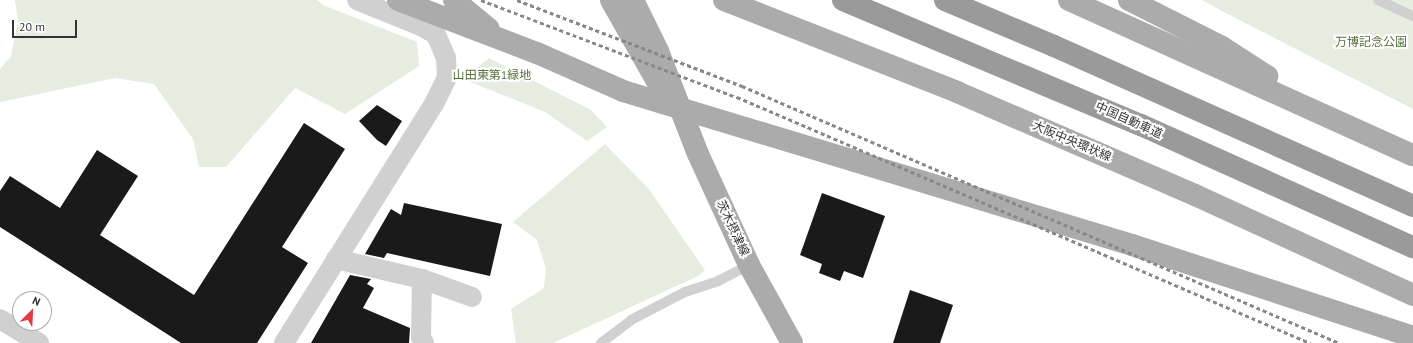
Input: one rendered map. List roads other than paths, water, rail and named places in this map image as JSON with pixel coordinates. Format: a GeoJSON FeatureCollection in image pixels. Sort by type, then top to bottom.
{"type":"FeatureCollection","features":[{"type":"Feature","properties":{"kind":"highway","name":"中国自動車道"},"geometry":{"type":"LineString","coordinates":[[842,0],[1141,125],[1413,247]]}},
{"type":"Feature","properties":{"kind":"highway"},"geometry":{"type":"LineString","coordinates":[[945,0],[1054,46],[1413,206]]}},
{"type":"Feature","properties":{"kind":"main road"},"geometry":{"type":"LineString","coordinates":[[398,0],[502,40],[623,91],[681,110],[1147,249],[1413,337]]}},
{"type":"Feature","properties":{"kind":"main road"},"geometry":{"type":"LineString","coordinates":[[454,0],[502,40]]}},
{"type":"Feature","properties":{"kind":"main road","name":"茨木摂津線"},"geometry":{"type":"LineString","coordinates":[[611,0],[662,91],[681,110]]}},
{"type":"Feature","properties":{"kind":"main road","name":"大阪中央環状線"},"geometry":{"type":"LineString","coordinates":[[724,0],[993,107],[1195,195],[1413,295]]}},
{"type":"Feature","properties":{"kind":"main road"},"geometry":{"type":"LineString","coordinates":[[1069,0],[1413,155]]}},
{"type":"Feature","properties":{"kind":"main road"},"geometry":{"type":"LineString","coordinates":[[1129,0],[1222,47],[1261,71],[1296,102]]}},
{"type":"Feature","properties":{"kind":"main road","name":"茨木摂津線"},"geometry":{"type":"LineString","coordinates":[[634,2],[658,50],[698,154],[749,264],[792,343]]}},
{"type":"Feature","properties":{"kind":"street"},"geometry":{"type":"LineString","coordinates":[[284,343],[435,102],[445,81],[448,69],[443,47],[430,31],[357,0]]}},
{"type":"Feature","properties":{"kind":"street"},"geometry":{"type":"LineString","coordinates":[[336,259],[422,279],[472,297]]}},
{"type":"Feature","properties":{"kind":"street"},"geometry":{"type":"LineString","coordinates":[[422,279],[421,337],[424,343]]}},
{"type":"Feature","properties":{"kind":"street"},"geometry":{"type":"LineString","coordinates":[[0,319],[38,343]]}},
{"type":"Feature","properties":{"kind":"lane"},"geometry":{"type":"LineString","coordinates":[[1378,0],[1413,16]]}},
{"type":"Feature","properties":{"kind":"lane"},"geometry":{"type":"LineString","coordinates":[[601,343],[631,320],[685,292],[718,281],[749,264]]}},
{"type":"Feature","properties":{"kind":"railway"},"geometry":{"type":"LineString","coordinates":[[481,0],[737,97],[1310,343]]}},
{"type":"Feature","properties":{"kind":"railway"},"geometry":{"type":"LineString","coordinates":[[517,0],[742,86],[1339,343]]}},
{"type":"Feature","properties":{"kind":"park label","name":"万博記念公園"},"geometry":{"type":"Point","coordinates":[1371,42]}},
{"type":"Feature","properties":{"kind":"park label","name":"山田東第1緑地"},"geometry":{"type":"Point","coordinates":[492,75]}}]}
